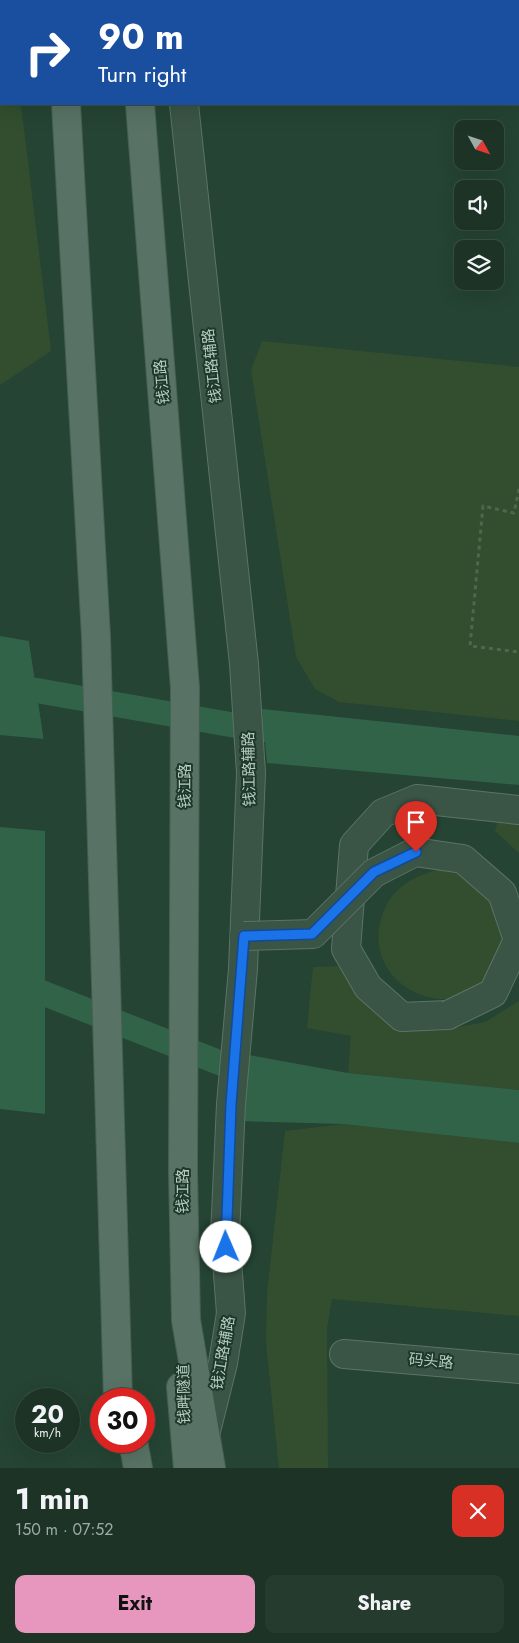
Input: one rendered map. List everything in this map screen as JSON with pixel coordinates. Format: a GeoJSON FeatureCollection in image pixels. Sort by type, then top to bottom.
{"type":"FeatureCollection","features":[{"type":"Feature","properties":{"kind":"main road"},"geometry":{"type":"LineString","coordinates":[[66,105],[96,637],[117,1388]]}},
{"type":"Feature","properties":{"kind":"main road","name":"钱江路"},"geometry":{"type":"LineString","coordinates":[[140,105],[185,688],[183,1240],[186,1320],[211,1468]]}},
{"type":"Feature","properties":{"kind":"main road","name":"钱畔隧道"},"geometry":{"type":"LineString","coordinates":[[186,1320],[181,1386],[188,1468]]}},
{"type":"Feature","properties":{"kind":"main road"},"geometry":{"type":"LineString","coordinates":[[116,1358],[122,1388]]}},
{"type":"Feature","properties":{"kind":"main road"},"geometry":{"type":"LineString","coordinates":[[119,1453],[120,1468]]}},
{"type":"Feature","properties":{"kind":"main road"},"geometry":{"type":"LineString","coordinates":[[135,1453],[138,1468]]}},
{"type":"Feature","properties":{"kind":"street","name":"钱江路辅路"},"geometry":{"type":"LineString","coordinates":[[184,105],[240,634],[251,773],[244,936],[231,1104],[225,1235],[230,1313],[223,1364],[206,1435]]}},
{"type":"Feature","properties":{"kind":"street"},"geometry":{"type":"LineString","coordinates":[[244,936],[312,934],[374,872],[416,852],[463,859],[502,892],[518,940],[493,993],[448,1015],[402,1017],[368,987],[346,948],[354,845],[383,813],[417,799],[519,810]]}},
{"type":"Feature","properties":{"kind":"street","name":"码头路"},"geometry":{"type":"LineString","coordinates":[[344,1354],[519,1369]]}},
{"type":"Feature","properties":{"kind":"path"},"geometry":{"type":"LineString","coordinates":[[519,489],[514,513],[483,506],[470,646],[519,652]]}},
{"type":"Feature","properties":{"kind":"shaded area"},"geometry":{"type":"Polygon","coordinates":[[[0,105],[21,105],[51,351],[0,385],[0,105]]]}},
{"type":"Feature","properties":{"kind":"shaded area"},"geometry":{"type":"Polygon","coordinates":[[[262,341],[519,367],[519,721],[339,702],[315,689],[296,657],[251,370],[262,341]]]}},
{"type":"Feature","properties":{"kind":"shaded area"},"geometry":{"type":"Polygon","coordinates":[[[0,636],[29,641],[44,739],[0,735],[0,636]]]}},
{"type":"Feature","properties":{"kind":"shaded area"},"geometry":{"type":"Polygon","coordinates":[[[262,709],[519,736],[519,785],[267,763],[262,709]]]}},
{"type":"Feature","properties":{"kind":"shaded area"},"geometry":{"type":"Polygon","coordinates":[[[498,819],[519,821],[519,853],[495,831],[498,819]]]}},
{"type":"Feature","properties":{"kind":"shaded area"},"geometry":{"type":"Polygon","coordinates":[[[0,827],[45,831],[45,1114],[0,1109],[0,827]]]}},
{"type":"Feature","properties":{"kind":"shaded area"},"geometry":{"type":"Polygon","coordinates":[[[437,870],[459,872],[504,913],[506,945],[502,960],[479,988],[466,995],[451,999],[434,998],[419,994],[393,976],[385,963],[380,949],[378,933],[386,907],[397,891],[419,876],[437,870]]]}},
{"type":"Feature","properties":{"kind":"shaded area"},"geometry":{"type":"Polygon","coordinates":[[[340,966],[373,1005],[439,1031],[485,1022],[519,1001],[519,1090],[348,1073],[351,1036],[307,1028],[313,967],[340,966]]]}},
{"type":"Feature","properties":{"kind":"shaded area"},"geometry":{"type":"Polygon","coordinates":[[[249,1055],[348,1073],[519,1090],[519,1143],[343,1124],[240,1121],[249,1055]]]}},
{"type":"Feature","properties":{"kind":"shaded area"},"geometry":{"type":"Polygon","coordinates":[[[343,1124],[519,1143],[519,1316],[332,1299],[327,1328],[328,1468],[279,1468],[266,1344],[267,1293],[285,1131],[343,1124]]]}},
{"type":"Feature","properties":{"kind":"pier"},"geometry":{"type":"Polygon","coordinates":[[[29,641],[31,641],[46,739],[44,741],[29,641]]]}},
{"type":"Feature","properties":{"kind":"pier"},"geometry":{"type":"Polygon","coordinates":[[[45,829],[47,831],[47,1114],[45,1116],[45,829]]]}},
{"type":"Feature","properties":{"kind":"waterway"},"geometry":{"type":"LineString","coordinates":[[0,684],[250,728],[298,733]]}},
{"type":"Feature","properties":{"kind":"waterway"},"geometry":{"type":"LineString","coordinates":[[0,976],[253,1076]]}},
{"type":"Feature","properties":{"kind":"route"},"geometry":{"type":"LineString","coordinates":[[226,1247],[231,1104],[243,969],[244,936],[312,934],[374,872],[416,852]]}}]}
